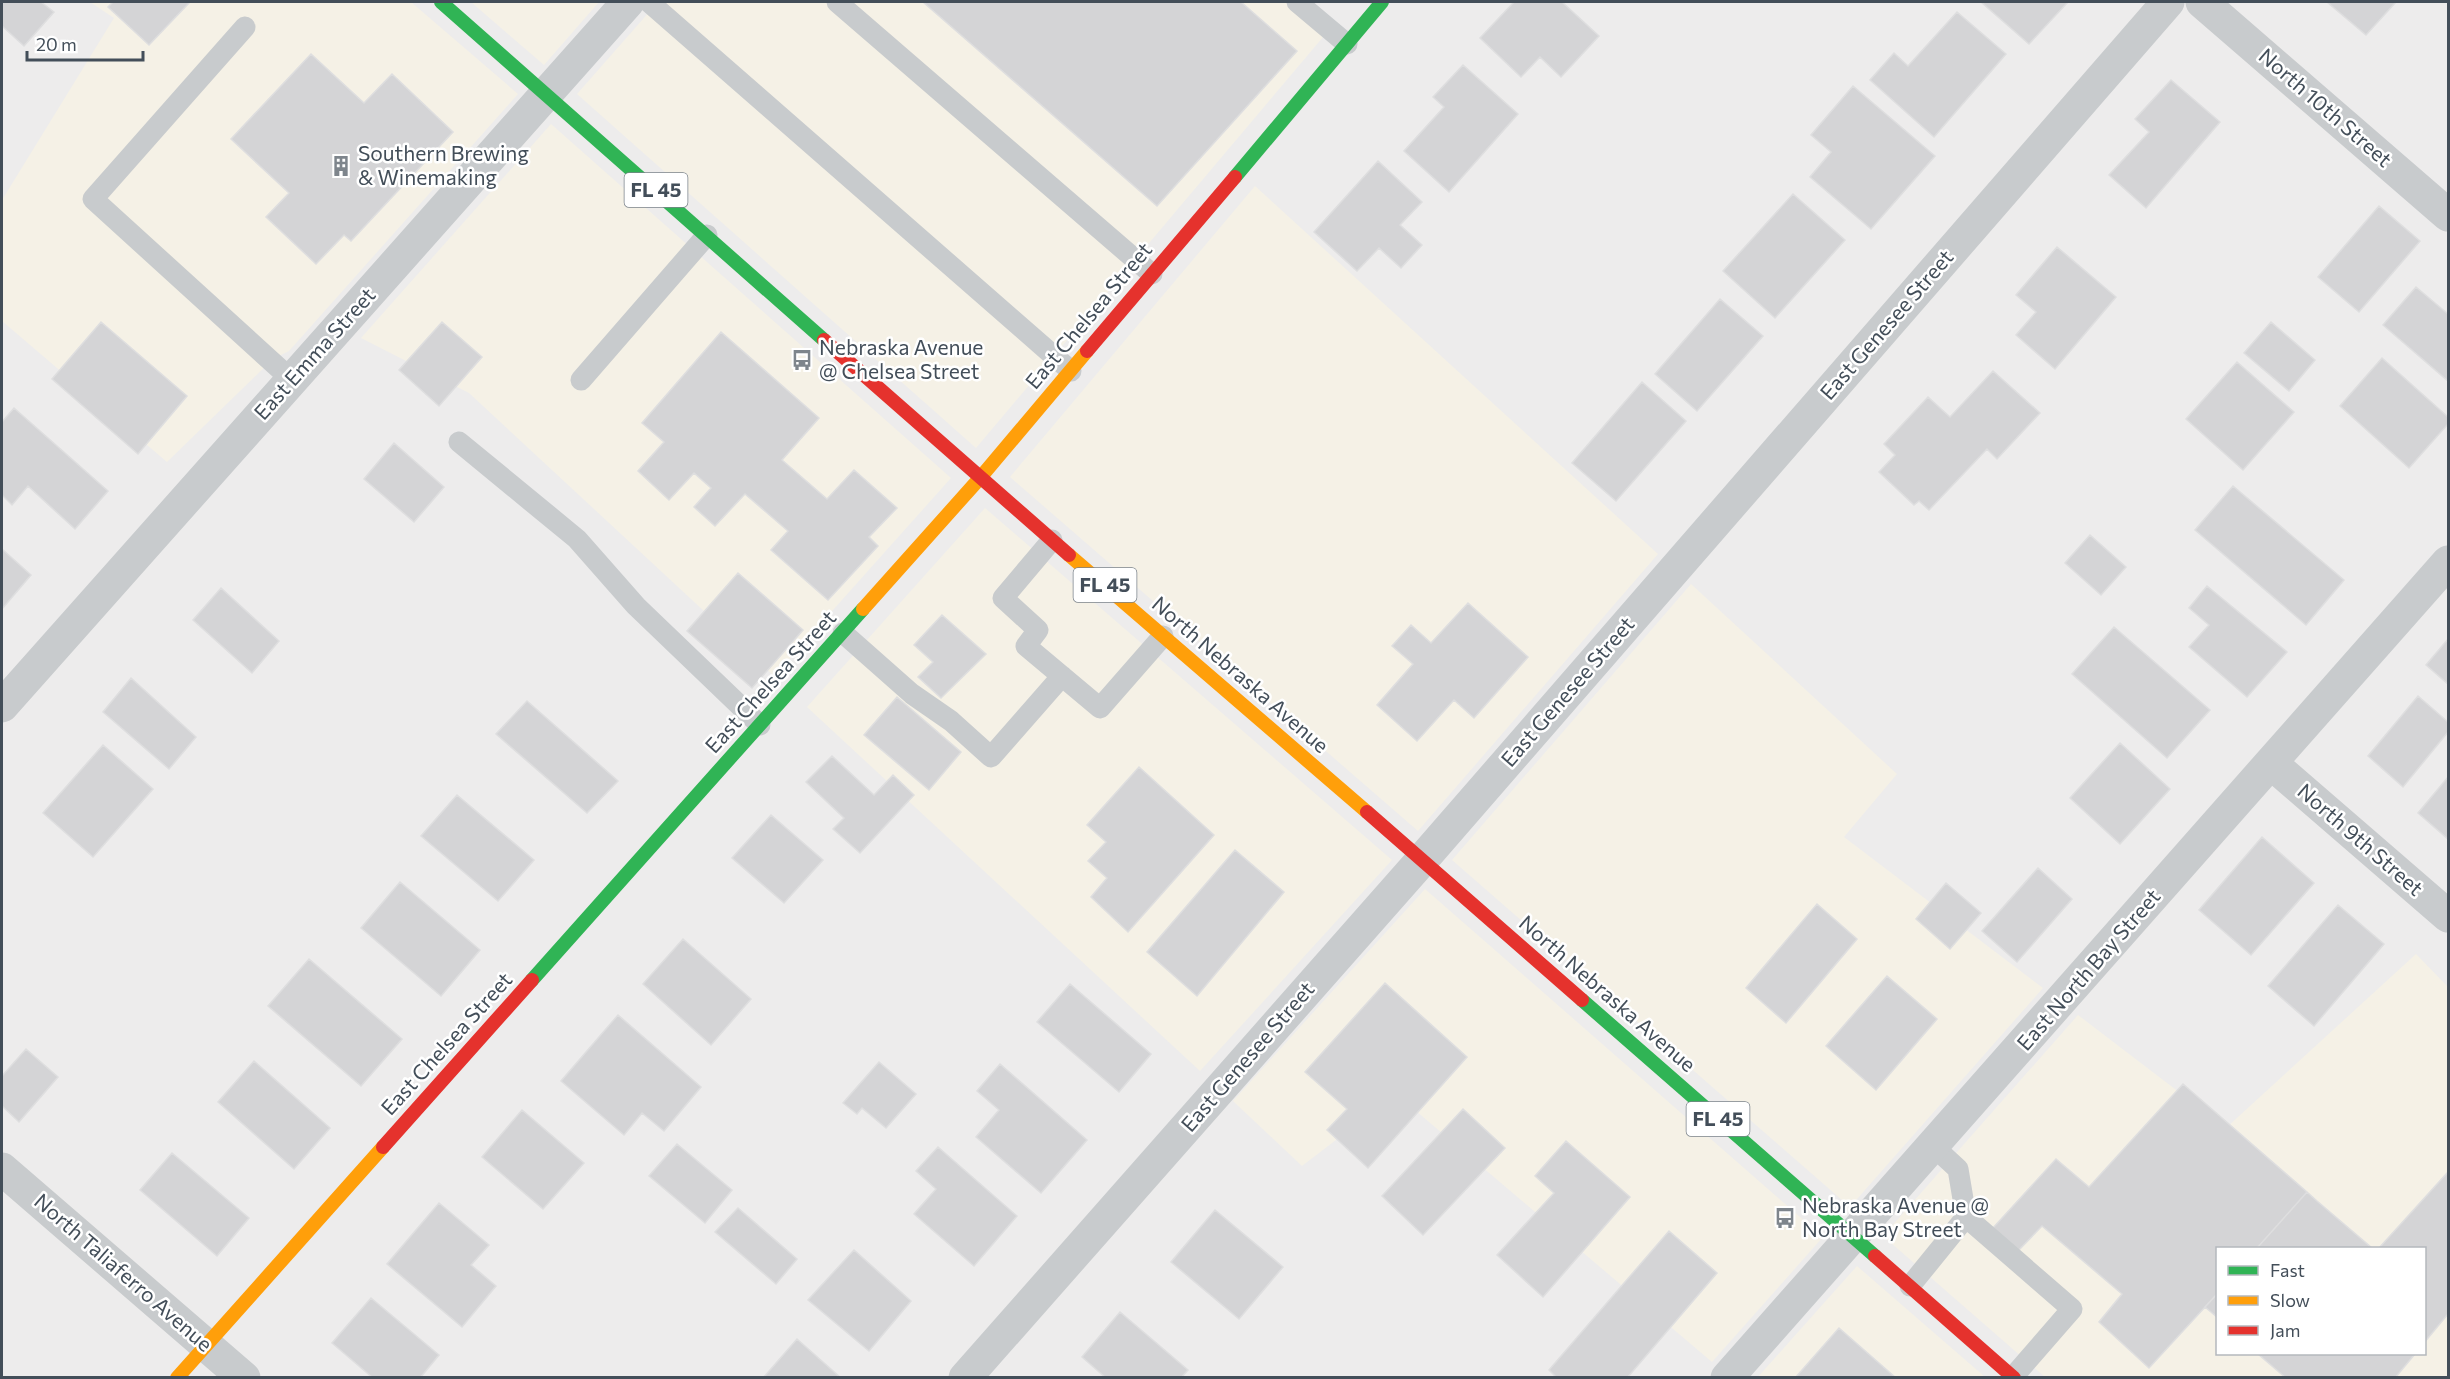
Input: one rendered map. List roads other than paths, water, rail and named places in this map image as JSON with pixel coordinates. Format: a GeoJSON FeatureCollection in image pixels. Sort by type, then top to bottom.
{"type":"FeatureCollection","features":[{"type":"Feature","properties":{"kind":"main road","name":"North Nebraska Avenue"},"geometry":{"type":"LineString","coordinates":[[441,2],[548,94],[980,478],[1422,860],[2013,1377]]}},
{"type":"Feature","properties":{"kind":"main road","name":"East Chelsea Street"},"geometry":{"type":"LineString","coordinates":[[177,1377],[980,478],[1382,2]]}},
{"type":"Feature","properties":{"kind":"street","name":"East Emma Street"},"geometry":{"type":"LineString","coordinates":[[2,706],[628,2]]}},
{"type":"Feature","properties":{"kind":"street","name":"East Genesee Street"},"geometry":{"type":"LineString","coordinates":[[964,1377],[1422,860],[2168,2]]}},
{"type":"Feature","properties":{"kind":"street","name":"North 10th Street"},"geometry":{"type":"LineString","coordinates":[[2202,2],[2448,215]]}},
{"type":"Feature","properties":{"kind":"street","name":"East North Bay Street"},"geometry":{"type":"LineString","coordinates":[[1727,1377],[1854,1237],[2448,562]]}},
{"type":"Feature","properties":{"kind":"street","name":"North 9th Street"},"geometry":{"type":"LineString","coordinates":[[2271,763],[2448,916]]}},
{"type":"Feature","properties":{"kind":"street","name":"North Taliaferro Avenue"},"geometry":{"type":"LineString","coordinates":[[2,1169],[244,1377]]}},
{"type":"Feature","properties":{"kind":"lane"},"geometry":{"type":"LineString","coordinates":[[649,2],[1071,371]]}},
{"type":"Feature","properties":{"kind":"lane"},"geometry":{"type":"LineString","coordinates":[[837,2],[1152,274]]}},
{"type":"Feature","properties":{"kind":"lane"},"geometry":{"type":"LineString","coordinates":[[1297,2],[1347,44]]}},
{"type":"Feature","properties":{"kind":"lane"},"geometry":{"type":"LineString","coordinates":[[244,27],[93,199],[292,381]]}},
{"type":"Feature","properties":{"kind":"lane"},"geometry":{"type":"LineString","coordinates":[[581,380],[707,235]]}},
{"type":"Feature","properties":{"kind":"lane"},"geometry":{"type":"LineString","coordinates":[[459,442],[577,539],[636,606],[760,725]]}},
{"type":"Feature","properties":{"kind":"lane"},"geometry":{"type":"LineString","coordinates":[[1052,540],[1003,598],[1038,630],[1026,646],[1100,708],[1164,636]]}},
{"type":"Feature","properties":{"kind":"lane"},"geometry":{"type":"LineString","coordinates":[[843,633],[912,694],[951,721],[991,756],[1062,676]]}},
{"type":"Feature","properties":{"kind":"lane"},"geometry":{"type":"LineString","coordinates":[[1933,1146],[1958,1169],[1966,1217],[2072,1309],[2013,1377]]}},
{"type":"Feature","properties":{"kind":"lane"},"geometry":{"type":"LineString","coordinates":[[1910,1286],[1966,1217]]}},
{"type":"Feature","properties":{"kind":"place","name":"Southern Brewing & Winemaking"},"geometry":{"type":"Point","coordinates":[341,166]}},
{"type":"Feature","properties":{"kind":"place","name":"Nebraska Avenue @ Chelsea Street"},"geometry":{"type":"Point","coordinates":[802,360]}},
{"type":"Feature","properties":{"kind":"place","name":"Nebraska Avenue @ North Bay Street"},"geometry":{"type":"Point","coordinates":[1785,1218]}}]}
